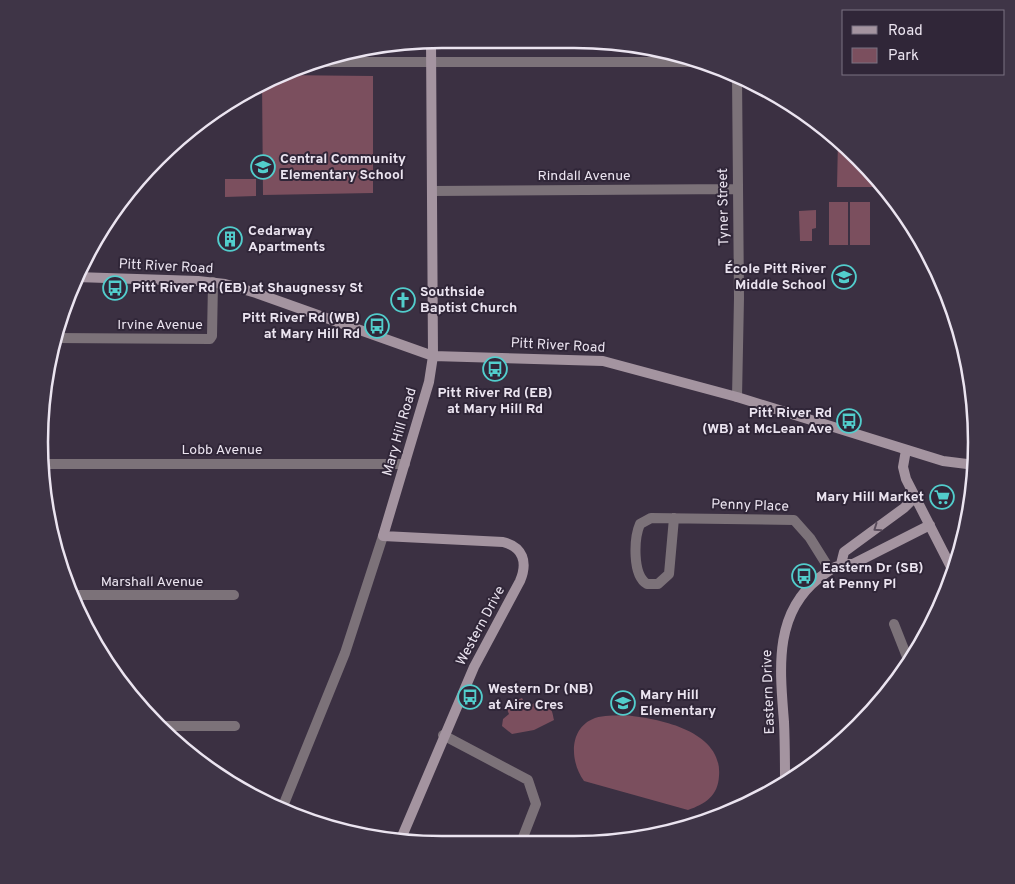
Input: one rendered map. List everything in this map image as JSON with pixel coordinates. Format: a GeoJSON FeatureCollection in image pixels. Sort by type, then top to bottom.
{"type":"FeatureCollection","features":[{"type":"Feature","properties":{"kind":"street","name":"Mary Hill Road"},"geometry":{"type":"LineString","coordinates":[[284,803],[345,653],[383,536],[429,382],[433,356],[431,48]]}},
{"type":"Feature","properties":{"kind":"street"},"geometry":{"type":"LineString","coordinates":[[336,62],[679,62]]}},
{"type":"Feature","properties":{"kind":"street","name":"Tyner Street"},"geometry":{"type":"LineString","coordinates":[[736,397],[738,298],[737,84]]}},
{"type":"Feature","properties":{"kind":"street","name":"Rindall Avenue"},"geometry":{"type":"LineString","coordinates":[[432,191],[737,189]]}},
{"type":"Feature","properties":{"kind":"street","name":"Pitt River Road"},"geometry":{"type":"LineString","coordinates":[[84,276],[213,282],[256,293],[433,356],[604,361],[736,397],[947,462],[967,464]]}},
{"type":"Feature","properties":{"kind":"street","name":"Irvine Avenue"},"geometry":{"type":"LineString","coordinates":[[62,338],[210,339],[212,336],[213,282]]}},
{"type":"Feature","properties":{"kind":"street"},"geometry":{"type":"LineString","coordinates":[[906,450],[903,471],[949,563]]}},
{"type":"Feature","properties":{"kind":"street","name":"Lobb Avenue"},"geometry":{"type":"LineString","coordinates":[[48,464],[405,464]]}},
{"type":"Feature","properties":{"kind":"street","name":"Eastern Drive"},"geometry":{"type":"LineString","coordinates":[[841,564],[844,552],[904,508],[915,497]]}},
{"type":"Feature","properties":{"kind":"street","name":"Penny Place"},"geometry":{"type":"LineString","coordinates":[[674,518],[669,574],[658,584],[647,584],[640,578],[637,568],[638,529],[643,522],[651,518],[674,518],[794,520],[810,538],[830,570]]}},
{"type":"Feature","properties":{"kind":"street","name":"Eastern Drive"},"geometry":{"type":"LineString","coordinates":[[785,775],[781,677],[782,636],[796,602],[807,589],[830,570],[841,564],[853,564],[930,525]]}},
{"type":"Feature","properties":{"kind":"street","name":"Western Drive"},"geometry":{"type":"LineString","coordinates":[[383,536],[503,542],[518,549],[524,558],[524,568],[520,580],[474,667],[443,735],[403,834]]}},
{"type":"Feature","properties":{"kind":"street","name":"Marshall Avenue"},"geometry":{"type":"LineString","coordinates":[[79,595],[234,595]]}},
{"type":"Feature","properties":{"kind":"street"},"geometry":{"type":"LineString","coordinates":[[894,624],[906,654]]}},
{"type":"Feature","properties":{"kind":"street"},"geometry":{"type":"LineString","coordinates":[[168,726],[235,726]]}},
{"type":"Feature","properties":{"kind":"street"},"geometry":{"type":"LineString","coordinates":[[443,735],[528,780],[536,804],[524,836]]}},
{"type":"Feature","properties":{"kind":"green space"},"geometry":{"type":"Polygon","coordinates":[[[298,75],[373,76],[373,193],[263,195],[262,91],[298,75]]]}},
{"type":"Feature","properties":{"kind":"green space"},"geometry":{"type":"Polygon","coordinates":[[[838,150],[874,187],[837,187],[838,150]]]}},
{"type":"Feature","properties":{"kind":"green space"},"geometry":{"type":"Polygon","coordinates":[[[225,179],[256,179],[256,196],[225,197],[225,179]]]}},
{"type":"Feature","properties":{"kind":"green space"},"geometry":{"type":"Polygon","coordinates":[[[829,202],[848,202],[848,245],[829,245],[829,202]]]}},
{"type":"Feature","properties":{"kind":"green space"},"geometry":{"type":"Polygon","coordinates":[[[850,202],[870,202],[870,245],[850,245],[850,202]]]}},
{"type":"Feature","properties":{"kind":"green space"},"geometry":{"type":"Polygon","coordinates":[[[816,210],[816,228],[812,229],[812,241],[800,241],[799,211],[816,210]]]}},
{"type":"Feature","properties":{"kind":"green space"},"geometry":{"type":"Polygon","coordinates":[[[522,698],[527,707],[540,700],[547,704],[552,710],[554,720],[534,730],[512,734],[502,726],[503,719],[509,714],[505,705],[522,698]]]}},
{"type":"Feature","properties":{"kind":"green space"},"geometry":{"type":"Polygon","coordinates":[[[623,715],[669,723],[699,737],[710,747],[717,760],[719,776],[713,794],[705,802],[688,810],[584,781],[579,773],[574,755],[576,737],[580,729],[595,718],[623,715]]]}},
{"type":"Feature","properties":{"kind":"place","name":"Central Community Elementary School"},"geometry":{"type":"Point","coordinates":[263,167]}},
{"type":"Feature","properties":{"kind":"place","name":"Cedarway Apartments"},"geometry":{"type":"Point","coordinates":[230,239]}},
{"type":"Feature","properties":{"kind":"place","name":"École Pitt River Middle School"},"geometry":{"type":"Point","coordinates":[844,277]}},
{"type":"Feature","properties":{"kind":"place","name":"Pitt River Rd (EB) at Shaugnessy St"},"geometry":{"type":"Point","coordinates":[115,288]}},
{"type":"Feature","properties":{"kind":"place","name":"Southside Baptist Church"},"geometry":{"type":"Point","coordinates":[403,300]}},
{"type":"Feature","properties":{"kind":"place","name":"Pitt River Rd (WB) at Mary Hill Rd"},"geometry":{"type":"Point","coordinates":[377,326]}},
{"type":"Feature","properties":{"kind":"place","name":"Pitt River Rd (EB) at Mary Hill Rd"},"geometry":{"type":"Point","coordinates":[495,369]}},
{"type":"Feature","properties":{"kind":"place","name":"Pitt River Rd (WB) at McLean Ave"},"geometry":{"type":"Point","coordinates":[849,421]}},
{"type":"Feature","properties":{"kind":"place","name":"Mary Hill Market"},"geometry":{"type":"Point","coordinates":[942,497]}},
{"type":"Feature","properties":{"kind":"place","name":"Eastern Dr (SB) at Penny Pl"},"geometry":{"type":"Point","coordinates":[804,576]}},
{"type":"Feature","properties":{"kind":"place","name":"Western Dr (NB) at Aire Cres"},"geometry":{"type":"Point","coordinates":[470,697]}},
{"type":"Feature","properties":{"kind":"place","name":"Mary Hill Elementary"},"geometry":{"type":"Point","coordinates":[623,703]}}]}
